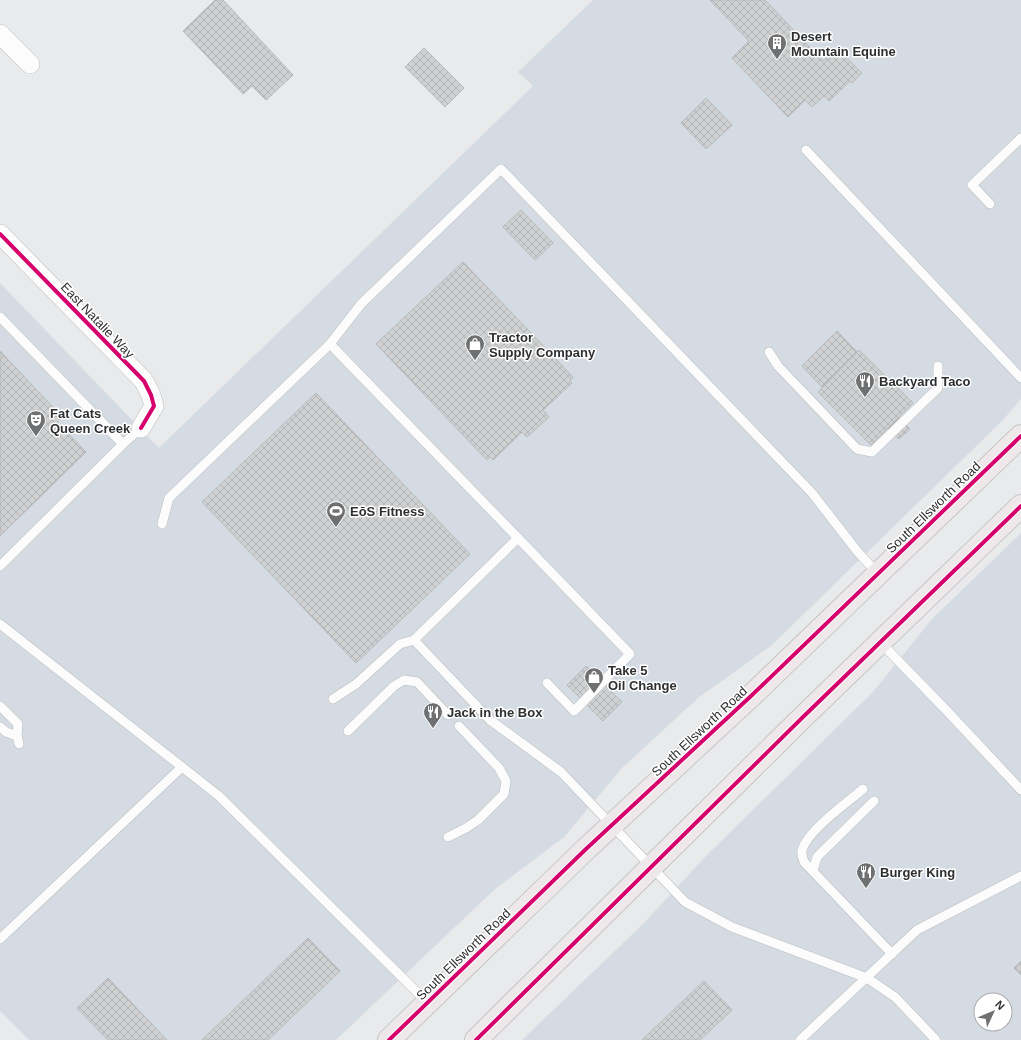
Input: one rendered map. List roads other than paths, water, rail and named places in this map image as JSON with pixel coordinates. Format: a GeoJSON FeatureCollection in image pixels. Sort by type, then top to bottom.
{"type":"FeatureCollection","features":[{"type":"Feature","properties":{"kind":"main road","name":"South Ellsworth Road"},"geometry":{"type":"LineString","coordinates":[[389,1040],[611,826],[751,696],[1021,436]]}},
{"type":"Feature","properties":{"kind":"main road"},"geometry":{"type":"LineString","coordinates":[[477,1040],[798,722],[1021,506]]}},
{"type":"Feature","properties":{"kind":"street"},"geometry":{"type":"LineString","coordinates":[[0,34],[30,64]]}},
{"type":"Feature","properties":{"kind":"street","name":"East Natalie Way"},"geometry":{"type":"LineString","coordinates":[[0,234],[144,381],[152,395],[154,406],[141,428]]}},
{"type":"Feature","properties":{"kind":"lane"},"geometry":{"type":"LineString","coordinates":[[990,204],[972,185],[1021,138]]}},
{"type":"Feature","properties":{"kind":"lane"},"geometry":{"type":"LineString","coordinates":[[806,150],[1021,378]]}},
{"type":"Feature","properties":{"kind":"lane"},"geometry":{"type":"LineString","coordinates":[[162,524],[169,498],[330,344],[361,304],[501,169],[812,493],[857,551],[878,574]]}},
{"type":"Feature","properties":{"kind":"lane"},"geometry":{"type":"LineString","coordinates":[[0,317],[123,444]]}},
{"type":"Feature","properties":{"kind":"lane"},"geometry":{"type":"LineString","coordinates":[[330,344],[630,654],[574,711],[547,683]]}},
{"type":"Feature","properties":{"kind":"lane"},"geometry":{"type":"LineString","coordinates":[[769,352],[778,366],[857,448],[872,452],[938,388],[938,366]]}},
{"type":"Feature","properties":{"kind":"lane"},"geometry":{"type":"LineString","coordinates":[[0,566],[141,428]]}},
{"type":"Feature","properties":{"kind":"lane"},"geometry":{"type":"LineString","coordinates":[[333,699],[356,684],[400,644],[414,640],[518,538]]}},
{"type":"Feature","properties":{"kind":"lane"},"geometry":{"type":"LineString","coordinates":[[0,624],[219,796],[428,1002]]}},
{"type":"Feature","properties":{"kind":"lane"},"geometry":{"type":"LineString","coordinates":[[414,640],[490,720],[561,772],[685,902],[732,927],[867,978],[895,997],[936,1040]]}},
{"type":"Feature","properties":{"kind":"lane"},"geometry":{"type":"LineString","coordinates":[[880,642],[1021,790]]}},
{"type":"Feature","properties":{"kind":"lane"},"geometry":{"type":"LineString","coordinates":[[348,731],[394,686],[404,680],[417,682],[448,715]]}},
{"type":"Feature","properties":{"kind":"lane"},"geometry":{"type":"LineString","coordinates":[[0,706],[18,724],[18,740],[0,727]]}},
{"type":"Feature","properties":{"kind":"lane"},"geometry":{"type":"LineString","coordinates":[[448,837],[478,820],[504,794],[506,781],[499,768],[459,726]]}},
{"type":"Feature","properties":{"kind":"lane"},"geometry":{"type":"LineString","coordinates":[[0,939],[182,767]]}},
{"type":"Feature","properties":{"kind":"lane"},"geometry":{"type":"LineString","coordinates":[[863,789],[829,817],[807,839],[802,851],[804,862],[892,954]]}},
{"type":"Feature","properties":{"kind":"lane"},"geometry":{"type":"LineString","coordinates":[[813,871],[816,856],[874,801]]}},
{"type":"Feature","properties":{"kind":"lane"},"geometry":{"type":"LineString","coordinates":[[800,1040],[917,930],[1021,876]]}},
{"type":"Feature","properties":{"kind":"place","name":"Desert Mountain Equine"},"geometry":{"type":"Point","coordinates":[777,60]}},
{"type":"Feature","properties":{"kind":"place","name":"Tractor Supply Company"},"geometry":{"type":"Point","coordinates":[475,361]}},
{"type":"Feature","properties":{"kind":"place","name":"Backyard Taco"},"geometry":{"type":"Point","coordinates":[865,398]}},
{"type":"Feature","properties":{"kind":"place","name":"Fat Cats Queen Creek"},"geometry":{"type":"Point","coordinates":[36,437]}},
{"type":"Feature","properties":{"kind":"place","name":"EōS Fitness"},"geometry":{"type":"Point","coordinates":[336,528]}},
{"type":"Feature","properties":{"kind":"place","name":"Take 5 Oil Change"},"geometry":{"type":"Point","coordinates":[594,694]}},
{"type":"Feature","properties":{"kind":"place","name":"Jack in the Box"},"geometry":{"type":"Point","coordinates":[433,729]}},
{"type":"Feature","properties":{"kind":"place","name":"Burger King"},"geometry":{"type":"Point","coordinates":[866,889]}}]}
